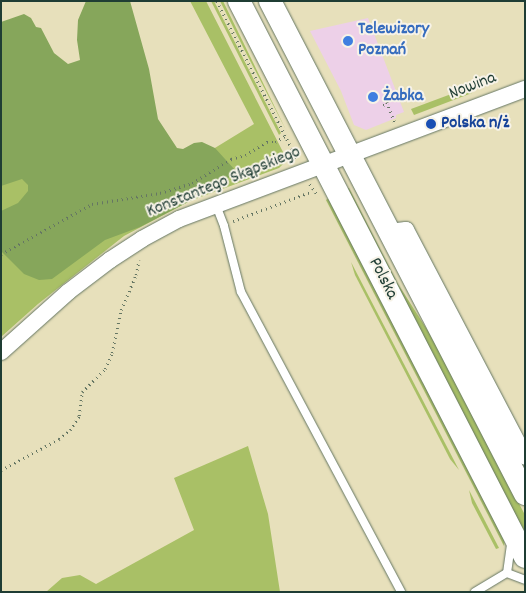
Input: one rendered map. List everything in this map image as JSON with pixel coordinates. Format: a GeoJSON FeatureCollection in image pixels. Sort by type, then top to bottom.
{"type":"FeatureCollection","features":[{"type":"Feature","properties":{"kind":"street","name":"Polska"},"geometry":{"type":"LineString","coordinates":[[239,1],[525,557]]}},
{"type":"Feature","properties":{"kind":"street","name":"Polska"},"geometry":{"type":"LineString","coordinates":[[270,1],[349,155],[402,230],[525,457]]}},
{"type":"Feature","properties":{"kind":"street","name":"Nowina"},"geometry":{"type":"LineString","coordinates":[[322,164],[525,89]]}},
{"type":"Feature","properties":{"kind":"street","name":"Konstantego Skąpskiego"},"geometry":{"type":"LineString","coordinates":[[1,352],[68,292],[134,244],[178,219],[322,164]]}},
{"type":"Feature","properties":{"kind":"street","name":"Polska"},"geometry":{"type":"LineString","coordinates":[[402,230],[525,494]]}},
{"type":"Feature","properties":{"kind":"lane"},"geometry":{"type":"LineString","coordinates":[[216,205],[224,226],[241,292],[401,592]]}},
{"type":"Feature","properties":{"kind":"lane"},"geometry":{"type":"LineString","coordinates":[[475,592],[507,573],[512,552],[511,530]]}},
{"type":"Feature","properties":{"kind":"lane"},"geometry":{"type":"LineString","coordinates":[[507,573],[525,580]]}},
{"type":"Feature","properties":{"kind":"path"},"geometry":{"type":"LineString","coordinates":[[217,1],[296,156]]}},
{"type":"Feature","properties":{"kind":"path"},"geometry":{"type":"LineString","coordinates":[[383,105],[388,103],[394,119]]}},
{"type":"Feature","properties":{"kind":"path"},"geometry":{"type":"LineString","coordinates":[[1,254],[92,204],[160,193],[192,183],[231,159],[245,155],[267,142],[275,142],[286,136]]}},
{"type":"Feature","properties":{"kind":"path"},"geometry":{"type":"LineString","coordinates":[[224,226],[313,191]]}},
{"type":"Feature","properties":{"kind":"path"},"geometry":{"type":"LineString","coordinates":[[1,470],[59,439],[70,430],[79,416],[82,392],[105,369],[112,353],[121,310],[136,275],[140,253]]}},
{"type":"Feature","properties":{"kind":"shaded area"},"geometry":{"type":"Polygon","coordinates":[[[368,18],[404,112],[396,115],[396,118],[366,130],[354,125],[341,91],[310,31],[368,18]]]}},
{"type":"Feature","properties":{"kind":"green space"},"geometry":{"type":"Polygon","coordinates":[[[86,1],[130,1],[149,69],[158,119],[177,148],[183,149],[194,143],[202,142],[215,148],[235,170],[235,174],[190,201],[140,227],[105,240],[52,279],[39,280],[24,274],[1,251],[1,211],[18,203],[28,191],[28,185],[22,179],[1,186],[1,22],[24,14],[31,18],[36,27],[41,28],[54,53],[68,64],[80,60],[77,40],[78,20],[86,1]]]}},
{"type":"Feature","properties":{"kind":"green space"},"geometry":{"type":"Polygon","coordinates":[[[190,1],[206,1],[283,152],[284,163],[279,168],[190,201],[124,236],[38,304],[1,337],[1,75],[179,170],[254,124],[190,1]]]}},
{"type":"Feature","properties":{"kind":"green space"},"geometry":{"type":"Polygon","coordinates":[[[211,1],[214,1],[281,133],[279,135],[211,1]]]}},
{"type":"Feature","properties":{"kind":"green space"},"geometry":{"type":"Polygon","coordinates":[[[220,1],[223,1],[286,130],[244,49],[220,1]]]}},
{"type":"Feature","properties":{"kind":"green space"},"geometry":{"type":"Polygon","coordinates":[[[470,87],[472,93],[414,115],[411,109],[470,87]]]}},
{"type":"Feature","properties":{"kind":"green space"},"geometry":{"type":"Polygon","coordinates":[[[349,188],[398,284],[435,342],[525,515],[525,535],[346,189],[349,188]]]}},
{"type":"Feature","properties":{"kind":"green space"},"geometry":{"type":"Polygon","coordinates":[[[330,197],[505,539],[504,546],[326,200],[330,197]]]}},
{"type":"Feature","properties":{"kind":"green space"},"geometry":{"type":"Polygon","coordinates":[[[351,262],[459,470],[450,459],[355,275],[351,262]]]}},
{"type":"Feature","properties":{"kind":"green space"},"geometry":{"type":"Polygon","coordinates":[[[248,446],[268,514],[280,592],[46,592],[62,578],[80,575],[96,584],[194,530],[174,478],[248,446]]]}},
{"type":"Feature","properties":{"kind":"green space"},"geometry":{"type":"Polygon","coordinates":[[[469,490],[499,548],[496,549],[472,503],[469,490]]]}},
{"type":"Feature","properties":{"kind":"place","name":"Telewizory Poznań"},"geometry":{"type":"Point","coordinates":[348,41]}},
{"type":"Feature","properties":{"kind":"place","name":"Żabka"},"geometry":{"type":"Point","coordinates":[373,97]}},
{"type":"Feature","properties":{"kind":"place","name":"Polska n/ż"},"geometry":{"type":"Point","coordinates":[431,124]}}]}
